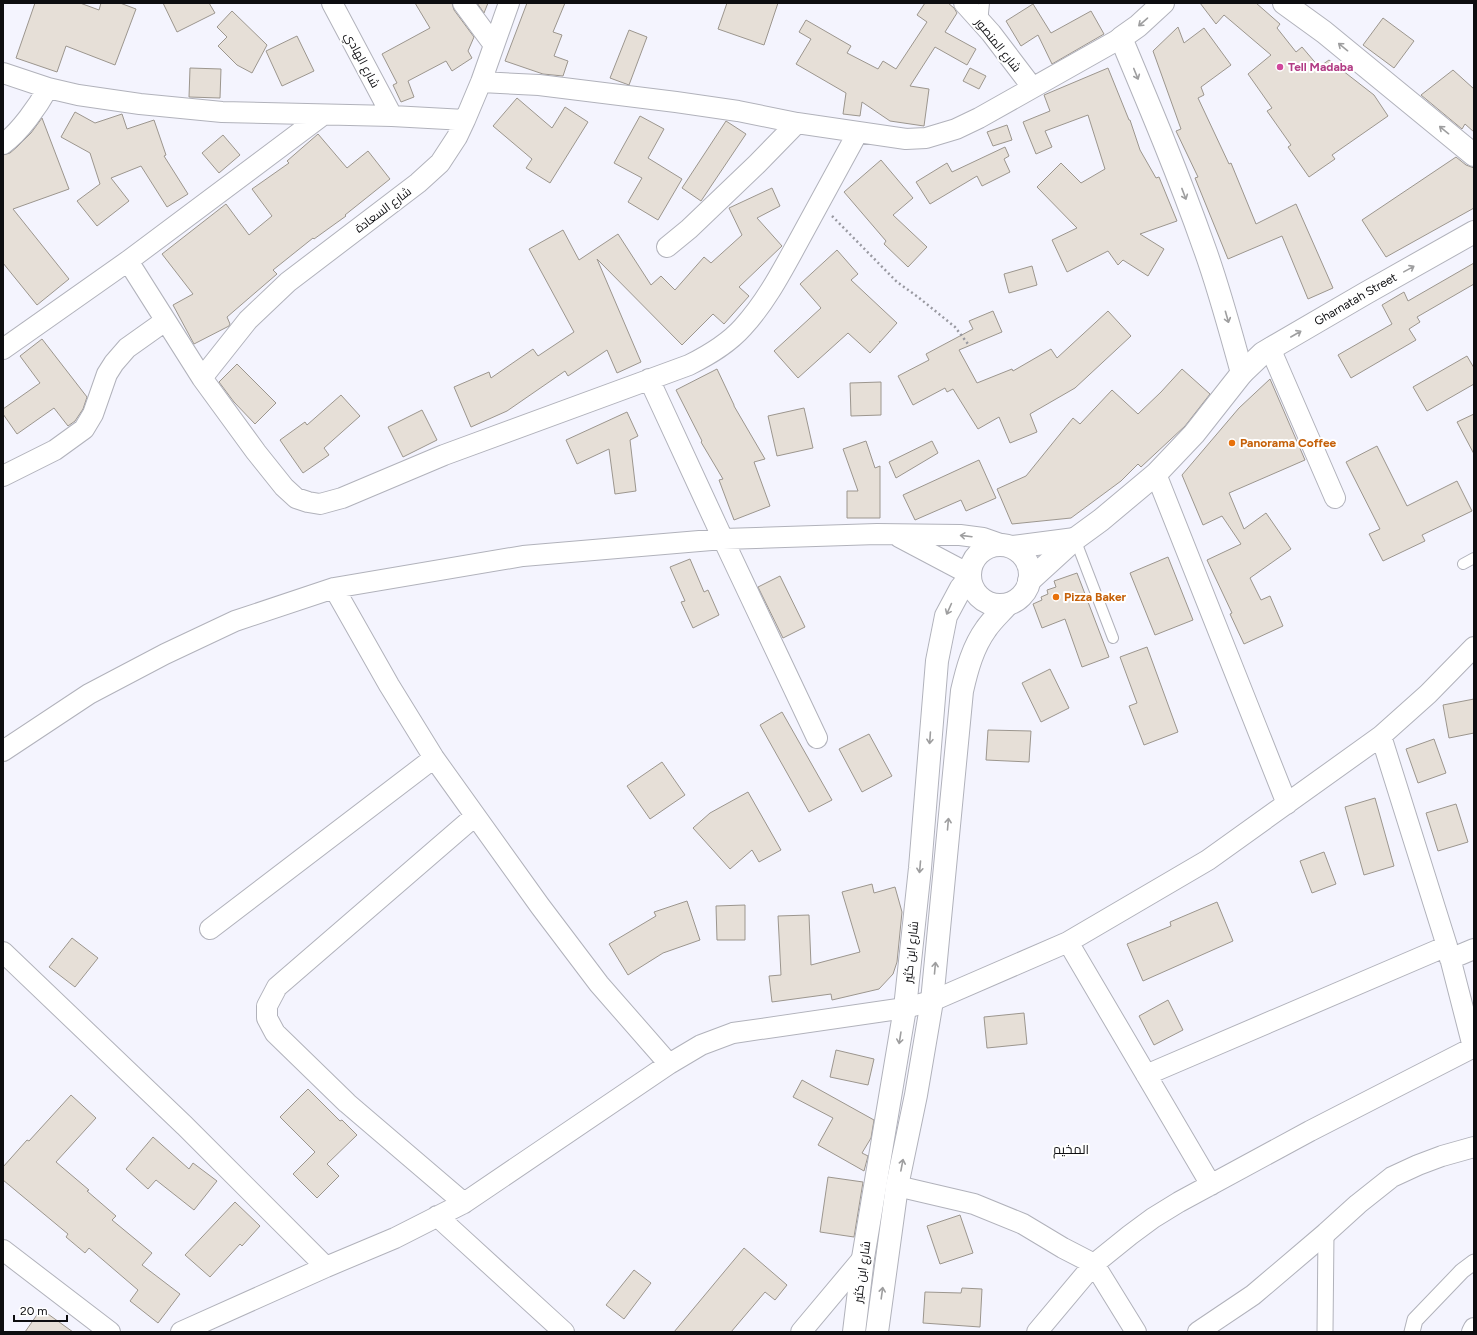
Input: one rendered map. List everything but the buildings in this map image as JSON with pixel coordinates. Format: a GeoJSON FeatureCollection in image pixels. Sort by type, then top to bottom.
{"type":"FeatureCollection","features":[{"type":"Feature","properties":{"kind":"street","name":"شارع الهادي"},"geometry":{"type":"LineString","coordinates":[[332,3],[392,116]]}},
{"type":"Feature","properties":{"kind":"street"},"geometry":{"type":"LineString","coordinates":[[463,3],[494,45]]}},
{"type":"Feature","properties":{"kind":"street","name":"شارع السعادة"},"geometry":{"type":"LineString","coordinates":[[202,378],[248,320],[288,282],[418,183],[440,163],[465,120],[481,82],[509,3]]}},
{"type":"Feature","properties":{"kind":"street","name":"شارع المنصور"},"geometry":{"type":"LineString","coordinates":[[964,3],[982,23],[1032,87]]}},
{"type":"Feature","properties":{"kind":"street"},"geometry":{"type":"LineString","coordinates":[[481,82],[539,85],[676,102],[738,111],[797,123],[858,132],[906,138],[926,138],[956,129],[979,118],[1121,38],[1138,26],[1163,3]]}},
{"type":"Feature","properties":{"kind":"street"},"geometry":{"type":"LineString","coordinates":[[1284,3],[1324,32],[1474,155]]}},
{"type":"Feature","properties":{"kind":"street"},"geometry":{"type":"LineString","coordinates":[[1121,38],[1166,147],[1204,248],[1226,313],[1242,372]]}},
{"type":"Feature","properties":{"kind":"street"},"geometry":{"type":"LineString","coordinates":[[3,73],[78,96],[222,112],[392,116],[465,120]]}},
{"type":"Feature","properties":{"kind":"street"},"geometry":{"type":"LineString","coordinates":[[3,144],[9,140],[38,106],[48,88]]}},
{"type":"Feature","properties":{"kind":"street"},"geometry":{"type":"LineString","coordinates":[[3,349],[128,261],[323,115]]}},
{"type":"Feature","properties":{"kind":"street"},"geometry":{"type":"LineString","coordinates":[[667,248],[757,164],[797,123]]}},
{"type":"Feature","properties":{"kind":"street"},"geometry":{"type":"LineString","coordinates":[[128,261],[202,378],[256,452],[284,487],[296,498],[320,504],[342,498],[444,455],[689,365],[710,355],[727,343],[744,326],[765,300],[858,132]]}},
{"type":"Feature","properties":{"kind":"street","name":"Gharnatah Street"},"geometry":{"type":"LineString","coordinates":[[1029,581],[1075,539],[1101,520],[1156,474],[1194,434],[1242,372],[1270,348],[1474,232]]}},
{"type":"Feature","properties":{"kind":"street"},"geometry":{"type":"LineString","coordinates":[[3,476],[55,450],[84,429],[94,414],[107,374],[114,363],[128,348],[165,321]]}},
{"type":"Feature","properties":{"kind":"street"},"geometry":{"type":"LineString","coordinates":[[1270,348],[1335,498]]}},
{"type":"Feature","properties":{"kind":"street"},"geometry":{"type":"LineString","coordinates":[[650,379],[722,539],[817,738]]}},
{"type":"Feature","properties":{"kind":"street"},"geometry":{"type":"LineString","coordinates":[[1156,474],[1287,804]]}},
{"type":"Feature","properties":{"kind":"street"},"geometry":{"type":"LineString","coordinates":[[895,535],[924,549],[970,576]]}},
{"type":"Feature","properties":{"kind":"street"},"geometry":{"type":"LineString","coordinates":[[3,751],[89,694],[164,654],[235,621],[334,588],[523,556],[722,539],[960,535],[983,538],[1008,546],[1021,553],[1027,561],[1030,571],[1029,581],[1025,592],[1017,600],[1007,605],[996,605],[985,602],[976,594],[971,585],[970,576],[971,564],[976,556],[984,549],[993,545],[1008,546],[1075,539]]}},
{"type":"Feature","properties":{"kind":"street","name":"شارع ابن كثير"},"geometry":{"type":"LineString","coordinates":[[854,1332],[863,1258],[905,1008],[920,868],[937,661],[946,616],[961,588],[970,576]]}},
{"type":"Feature","properties":{"kind":"street"},"geometry":{"type":"LineString","coordinates":[[334,588],[389,685],[434,758],[540,906],[594,978],[669,1064]]}},
{"type":"Feature","properties":{"kind":"street","name":"شارع ابن كثير"},"geometry":{"type":"LineString","coordinates":[[877,1332],[897,1186],[916,1095],[932,1001],[962,690],[975,648],[986,629],[1007,605]]}},
{"type":"Feature","properties":{"kind":"street"},"geometry":{"type":"LineString","coordinates":[[180,1332],[326,1267],[396,1238],[464,1203],[669,1064],[701,1045],[733,1033],[905,1008],[932,1001],[1068,942],[1208,860],[1381,736],[1428,694],[1474,647]]}},
{"type":"Feature","properties":{"kind":"street"},"geometry":{"type":"LineString","coordinates":[[1037,1332],[1094,1264],[1153,1218],[1179,1202],[1310,1131],[1473,1047],[1448,952],[1381,736]]}},
{"type":"Feature","properties":{"kind":"street"},"geometry":{"type":"LineString","coordinates":[[210,929],[434,758]]}},
{"type":"Feature","properties":{"kind":"street"},"geometry":{"type":"LineString","coordinates":[[464,1203],[347,1103],[275,1033],[267,1018],[267,1006],[277,987],[475,816]]}},
{"type":"Feature","properties":{"kind":"street"},"geometry":{"type":"LineString","coordinates":[[1068,942],[1211,1185]]}},
{"type":"Feature","properties":{"kind":"street"},"geometry":{"type":"LineString","coordinates":[[1146,1075],[1448,952],[1474,949]]}},
{"type":"Feature","properties":{"kind":"street"},"geometry":{"type":"LineString","coordinates":[[3,952],[185,1126],[326,1267]]}},
{"type":"Feature","properties":{"kind":"street"},"geometry":{"type":"LineString","coordinates":[[1198,1332],[1253,1295],[1358,1204],[1392,1177],[1442,1156],[1474,1148]]}},
{"type":"Feature","properties":{"kind":"street"},"geometry":{"type":"LineString","coordinates":[[897,1186],[974,1204],[1023,1224],[1063,1248],[1094,1264],[1136,1332]]}},
{"type":"Feature","properties":{"kind":"street"},"geometry":{"type":"LineString","coordinates":[[437,1216],[564,1332]]}},
{"type":"Feature","properties":{"kind":"street"},"geometry":{"type":"LineString","coordinates":[[1325,1332],[1326,1233]]}},
{"type":"Feature","properties":{"kind":"street"},"geometry":{"type":"LineString","coordinates":[[3,1250],[110,1332]]}},
{"type":"Feature","properties":{"kind":"street"},"geometry":{"type":"LineString","coordinates":[[801,1332],[863,1258]]}},
{"type":"Feature","properties":{"kind":"street"},"geometry":{"type":"LineString","coordinates":[[1412,1332],[1415,1320],[1462,1271],[1474,1262]]}},
{"type":"Feature","properties":{"kind":"street"},"geometry":{"type":"LineString","coordinates":[[1472,1332],[1474,1328]]}},
{"type":"Feature","properties":{"kind":"lane"},"geometry":{"type":"LineString","coordinates":[[982,23],[984,3]]}},
{"type":"Feature","properties":{"kind":"lane"},"geometry":{"type":"LineString","coordinates":[[1075,539],[1113,638]]}},
{"type":"Feature","properties":{"kind":"lane"},"geometry":{"type":"LineString","coordinates":[[1463,564],[1474,558]]}},
{"type":"Feature","properties":{"kind":"path"},"geometry":{"type":"LineString","coordinates":[[819,203],[897,282],[955,327],[968,344]]}},
{"type":"Feature","properties":{"kind":"place","name":"Tell Madaba"},"geometry":{"type":"Point","coordinates":[1280,67]}},
{"type":"Feature","properties":{"kind":"place","name":"Panorama Coffee"},"geometry":{"type":"Point","coordinates":[1232,443]}},
{"type":"Feature","properties":{"kind":"place","name":"Pizza Baker"},"geometry":{"type":"Point","coordinates":[1056,597]}},
{"type":"Feature","properties":{"kind":"district","name":"المخيم"},"geometry":{"type":"Point","coordinates":[1071,1149]}}]}
